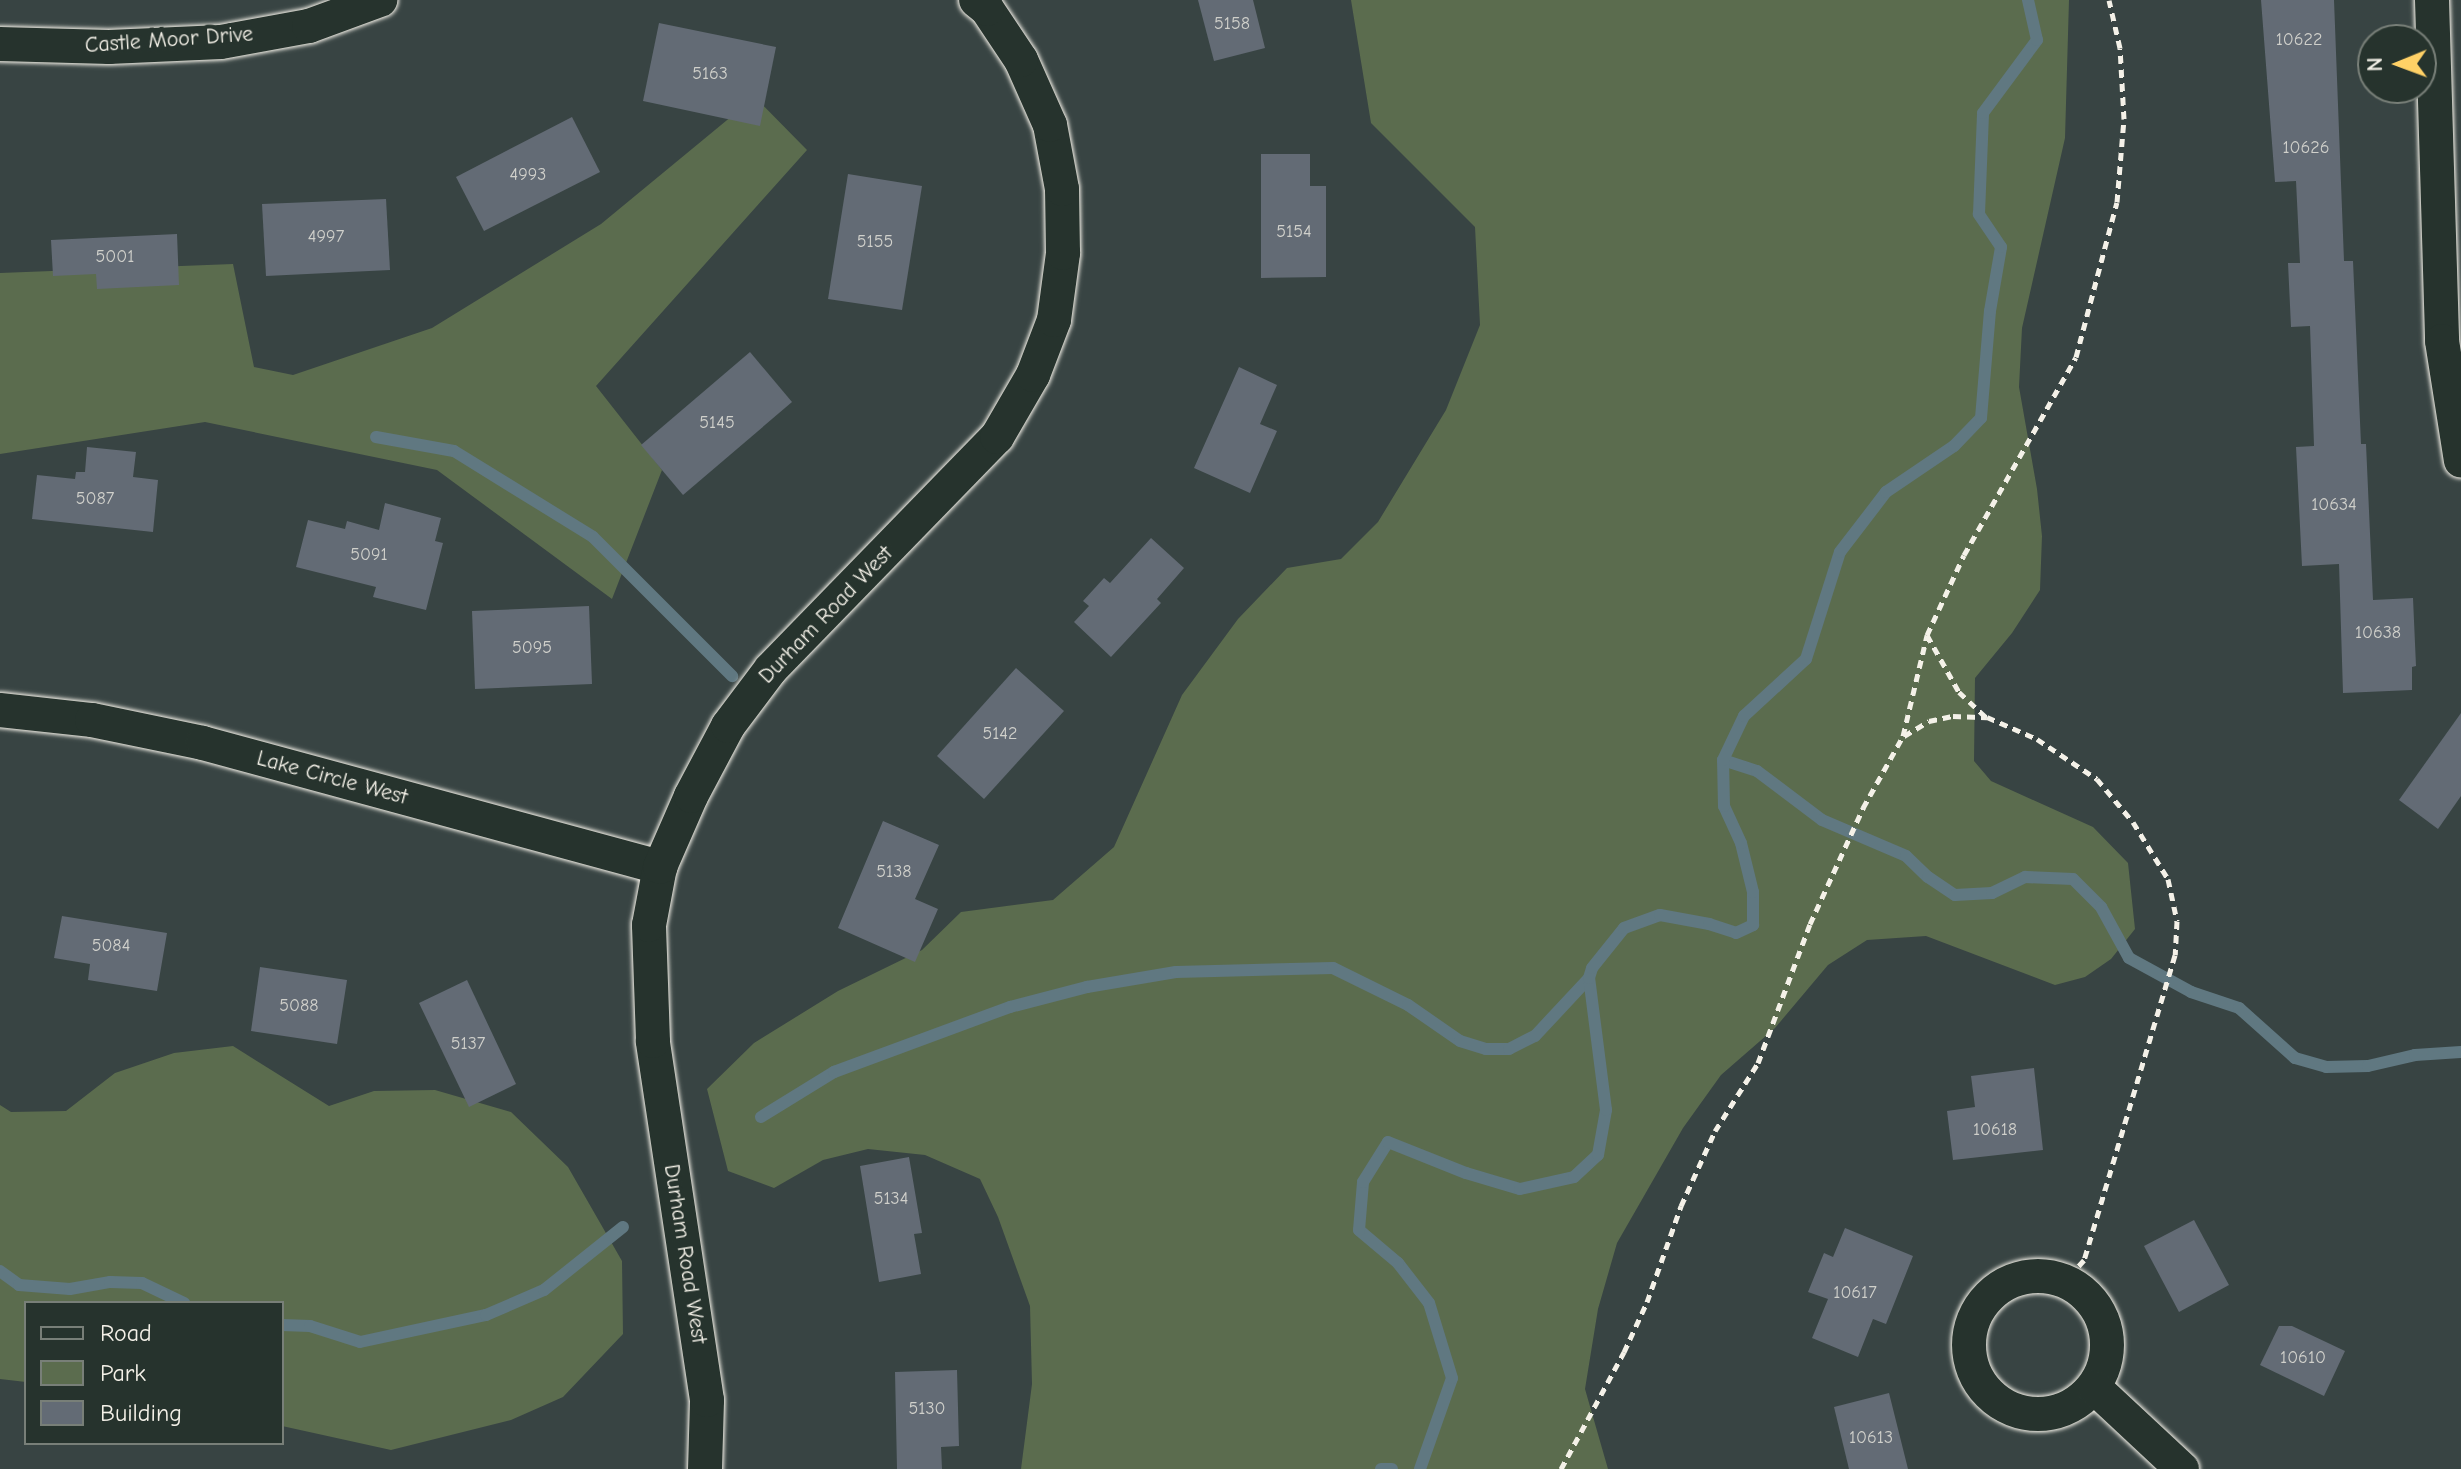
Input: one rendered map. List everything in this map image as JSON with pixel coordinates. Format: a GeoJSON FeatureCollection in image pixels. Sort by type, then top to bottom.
{"type":"FeatureCollection","features":[{"type":"Feature","properties":{"kind":"street","name":"Castle Moor Drive"},"geometry":{"type":"LineString","coordinates":[[0,44],[109,47],[221,42],[309,26],[380,0]]}},
{"type":"Feature","properties":{"kind":"street","name":"Durham Road West"},"geometry":{"type":"LineString","coordinates":[[705,1469],[707,1400],[653,1041],[649,925],[660,867],[691,796],[728,726],[771,669],[997,437],[1033,375],[1054,320],[1063,253],[1062,205],[1050,125],[1021,60],[987,9],[976,0]]}},
{"type":"Feature","properties":{"kind":"street"},"geometry":{"type":"LineString","coordinates":[[2432,0],[2442,341],[2461,461]]}},
{"type":"Feature","properties":{"kind":"street","name":"Lake Circle West"},"geometry":{"type":"LineString","coordinates":[[0,710],[92,720],[203,743],[660,867]]}},
{"type":"Feature","properties":{"kind":"street"},"geometry":{"type":"LineString","coordinates":[[2040,1274],[2066,1280],[2093,1300],[2106,1327],[2108,1360],[2095,1388],[2063,1411],[2032,1415],[2008,1408],[1983,1388],[1971,1365],[1969,1336],[1979,1307],[1994,1290],[2015,1279],[2040,1274]]}},
{"type":"Feature","properties":{"kind":"street"},"geometry":{"type":"LineString","coordinates":[[2095,1388],[2182,1469]]}},
{"type":"Feature","properties":{"kind":"path"},"geometry":{"type":"LineString","coordinates":[[1561,1469],[1642,1314],[1681,1206],[1715,1131],[1758,1063],[1810,924],[1863,808],[1903,736],[1927,635],[1964,555],[2076,357],[2117,202],[2124,119],[2120,48],[2109,0]]}},
{"type":"Feature","properties":{"kind":"path"},"geometry":{"type":"LineString","coordinates":[[1927,635],[1959,692],[1987,717],[2037,739],[2097,779],[2133,822],[2168,879],[2177,921],[2175,955],[2084,1260],[2066,1280]]}},
{"type":"Feature","properties":{"kind":"path"},"geometry":{"type":"LineString","coordinates":[[1903,736],[1929,721],[1953,716],[1987,717]]}},
{"type":"Feature","properties":{"kind":"green space"},"geometry":{"type":"Polygon","coordinates":[[[1351,0],[2069,0],[2065,138],[2022,328],[2019,387],[2042,536],[2040,590],[2012,633],[1975,678],[1974,761],[1991,781],[2093,827],[2128,863],[2135,929],[2111,959],[2085,977],[2055,985],[1926,936],[1867,940],[1828,965],[1775,1028],[1721,1075],[1683,1128],[1617,1243],[1598,1309],[1585,1389],[1608,1469],[1021,1469],[1032,1384],[1030,1306],[998,1217],[980,1179],[925,1155],[868,1149],[823,1160],[774,1188],[728,1171],[707,1089],[754,1043],[838,991],[922,950],[961,912],[1053,900],[1114,847],[1182,695],[1238,619],[1287,568],[1341,559],[1378,522],[1446,410],[1480,325],[1475,227],[1371,123],[1351,0]]]}},
{"type":"Feature","properties":{"kind":"green space"},"geometry":{"type":"Polygon","coordinates":[[[755,97],[807,150],[596,386],[662,470],[612,599],[437,470],[205,422],[0,454],[0,273],[233,264],[254,367],[293,375],[432,328],[601,224],[755,97]]]}},
{"type":"Feature","properties":{"kind":"green space"},"geometry":{"type":"Polygon","coordinates":[[[233,1046],[329,1106],[374,1091],[435,1090],[511,1112],[568,1167],[622,1261],[623,1334],[563,1397],[511,1420],[391,1450],[284,1426],[284,1301],[24,1301],[24,1382],[0,1379],[0,1105],[11,1112],[66,1111],[115,1073],[174,1053],[233,1046]]]}},
{"type":"Feature","properties":{"kind":"building"},"geometry":{"type":"Polygon","coordinates":[[[1198,0],[1253,0],[1265,48],[1214,61],[1198,0]]]}},
{"type":"Feature","properties":{"kind":"building"},"geometry":{"type":"Polygon","coordinates":[[[2261,0],[2334,0],[2344,261],[2353,261],[2361,444],[2366,444],[2373,600],[2413,598],[2416,666],[2412,667],[2412,690],[2343,693],[2339,564],[2302,566],[2296,447],[2314,446],[2310,326],[2291,327],[2288,263],[2300,263],[2296,181],[2275,182],[2261,0]]]}},
{"type":"Feature","properties":{"kind":"building"},"geometry":{"type":"Polygon","coordinates":[[[659,23],[776,47],[760,126],[643,101],[659,23]]]}},
{"type":"Feature","properties":{"kind":"building"},"geometry":{"type":"Polygon","coordinates":[[[572,117],[600,172],[484,231],[456,177],[572,117]]]}},
{"type":"Feature","properties":{"kind":"building"},"geometry":{"type":"Polygon","coordinates":[[[1261,154],[1310,154],[1310,186],[1326,186],[1326,277],[1261,278],[1261,154]]]}},
{"type":"Feature","properties":{"kind":"building"},"geometry":{"type":"Polygon","coordinates":[[[848,174],[922,186],[902,310],[828,299],[848,174]]]}},
{"type":"Feature","properties":{"kind":"building"},"geometry":{"type":"Polygon","coordinates":[[[386,199],[390,270],[266,276],[262,204],[386,199]]]}},
{"type":"Feature","properties":{"kind":"building"},"geometry":{"type":"Polygon","coordinates":[[[177,234],[179,285],[97,289],[96,274],[53,276],[51,240],[177,234]]]}},
{"type":"Feature","properties":{"kind":"building"},"geometry":{"type":"Polygon","coordinates":[[[750,352],[792,402],[683,495],[641,445],[750,352]]]}},
{"type":"Feature","properties":{"kind":"building"},"geometry":{"type":"Polygon","coordinates":[[[1239,367],[1277,385],[1260,424],[1277,431],[1250,493],[1194,468],[1239,367]]]}},
{"type":"Feature","properties":{"kind":"building"},"geometry":{"type":"Polygon","coordinates":[[[87,447],[136,452],[133,477],[158,480],[153,532],[32,519],[37,475],[75,479],[76,472],[85,472],[87,447]]]}},
{"type":"Feature","properties":{"kind":"building"},"geometry":{"type":"Polygon","coordinates":[[[385,503],[441,518],[435,541],[443,543],[426,610],[373,597],[376,587],[296,567],[308,520],[345,529],[347,521],[379,530],[385,503]]]}},
{"type":"Feature","properties":{"kind":"building"},"geometry":{"type":"Polygon","coordinates":[[[1151,538],[1184,568],[1157,599],[1161,603],[1111,657],[1074,622],[1089,606],[1083,601],[1104,578],[1110,583],[1151,538]]]}},
{"type":"Feature","properties":{"kind":"building"},"geometry":{"type":"Polygon","coordinates":[[[589,606],[592,684],[475,689],[472,611],[589,606]]]}},
{"type":"Feature","properties":{"kind":"building"},"geometry":{"type":"Polygon","coordinates":[[[1016,668],[1064,711],[984,799],[937,756],[1016,668]]]}},
{"type":"Feature","properties":{"kind":"building"},"geometry":{"type":"Polygon","coordinates":[[[2461,713],[2461,796],[2438,829],[2399,800],[2461,713]]]}},
{"type":"Feature","properties":{"kind":"building"},"geometry":{"type":"Polygon","coordinates":[[[883,821],[939,845],[915,899],[938,909],[915,962],[838,928],[883,821]]]}},
{"type":"Feature","properties":{"kind":"building"},"geometry":{"type":"Polygon","coordinates":[[[62,916],[167,933],[157,991],[88,980],[90,964],[54,958],[62,916]]]}},
{"type":"Feature","properties":{"kind":"building"},"geometry":{"type":"Polygon","coordinates":[[[260,967],[347,980],[337,1044],[251,1031],[260,967]]]}},
{"type":"Feature","properties":{"kind":"building"},"geometry":{"type":"Polygon","coordinates":[[[467,980],[516,1084],[469,1107],[419,1003],[467,980]]]}},
{"type":"Feature","properties":{"kind":"building"},"geometry":{"type":"Polygon","coordinates":[[[2034,1068],[2043,1150],[1953,1160],[1947,1111],[1975,1107],[1971,1076],[2034,1068]]]}},
{"type":"Feature","properties":{"kind":"building"},"geometry":{"type":"Polygon","coordinates":[[[909,1157],[922,1233],[914,1234],[921,1274],[879,1282],[860,1166],[909,1157]]]}},
{"type":"Feature","properties":{"kind":"building"},"geometry":{"type":"Polygon","coordinates":[[[2194,1220],[2229,1285],[2179,1312],[2144,1246],[2194,1220]]]}},
{"type":"Feature","properties":{"kind":"building"},"geometry":{"type":"Polygon","coordinates":[[[1845,1228],[1913,1256],[1886,1324],[1873,1319],[1858,1357],[1812,1338],[1828,1299],[1808,1292],[1824,1253],[1833,1257],[1845,1228]]]}},
{"type":"Feature","properties":{"kind":"building"},"geometry":{"type":"Polygon","coordinates":[[[2279,1326],[2292,1326],[2345,1351],[2324,1396],[2260,1365],[2279,1326]]]}},
{"type":"Feature","properties":{"kind":"building"},"geometry":{"type":"Polygon","coordinates":[[[957,1370],[959,1446],[941,1447],[942,1469],[897,1469],[895,1372],[957,1370]]]}},
{"type":"Feature","properties":{"kind":"building"},"geometry":{"type":"Polygon","coordinates":[[[1889,1393],[1908,1469],[1849,1469],[1834,1407],[1889,1393]]]}},
{"type":"Feature","properties":{"kind":"waterway"},"geometry":{"type":"LineString","coordinates":[[1420,1469],[1452,1378],[1429,1303],[1398,1263],[1359,1230],[1363,1182],[1388,1142],[1466,1173],[1520,1189],[1574,1177],[1598,1155],[1606,1110],[1589,978],[1592,968],[1624,928],[1660,915],[1709,924],[1736,933],[1753,925],[1753,892],[1741,843],[1724,806],[1723,760],[1744,716],[1806,659],[1840,552],[1886,492],[1954,446],[1981,418],[1990,311],[2001,247],[1979,214],[1983,113],[2037,40],[2028,0]]}},
{"type":"Feature","properties":{"kind":"waterway"},"geometry":{"type":"LineString","coordinates":[[376,437],[454,451],[593,537],[732,676]]}},
{"type":"Feature","properties":{"kind":"waterway"},"geometry":{"type":"LineString","coordinates":[[1723,760],[1757,771],[1822,820],[1906,856],[1928,877],[1955,895],[1992,893],[2025,877],[2073,879],[2101,907],[2129,958],[2191,992],[2239,1008],[2295,1058],[2326,1067],[2368,1066],[2415,1055],[2461,1052]]}},
{"type":"Feature","properties":{"kind":"waterway"},"geometry":{"type":"LineString","coordinates":[[761,1117],[834,1072],[1010,1007],[1087,987],[1176,972],[1333,968],[1408,1005],[1460,1041],[1486,1049],[1509,1049],[1535,1036],[1589,978]]}},
{"type":"Feature","properties":{"kind":"waterway"},"geometry":{"type":"LineString","coordinates":[[284,1325],[310,1326],[360,1342],[486,1315],[544,1290],[623,1227]]}},
{"type":"Feature","properties":{"kind":"waterway"},"geometry":{"type":"LineString","coordinates":[[0,1271],[19,1285],[70,1289],[110,1282],[142,1283],[180,1301]]}},
{"type":"Feature","properties":{"kind":"waterway"},"geometry":{"type":"LineString","coordinates":[[1381,1469],[1392,1469]]}}]}
